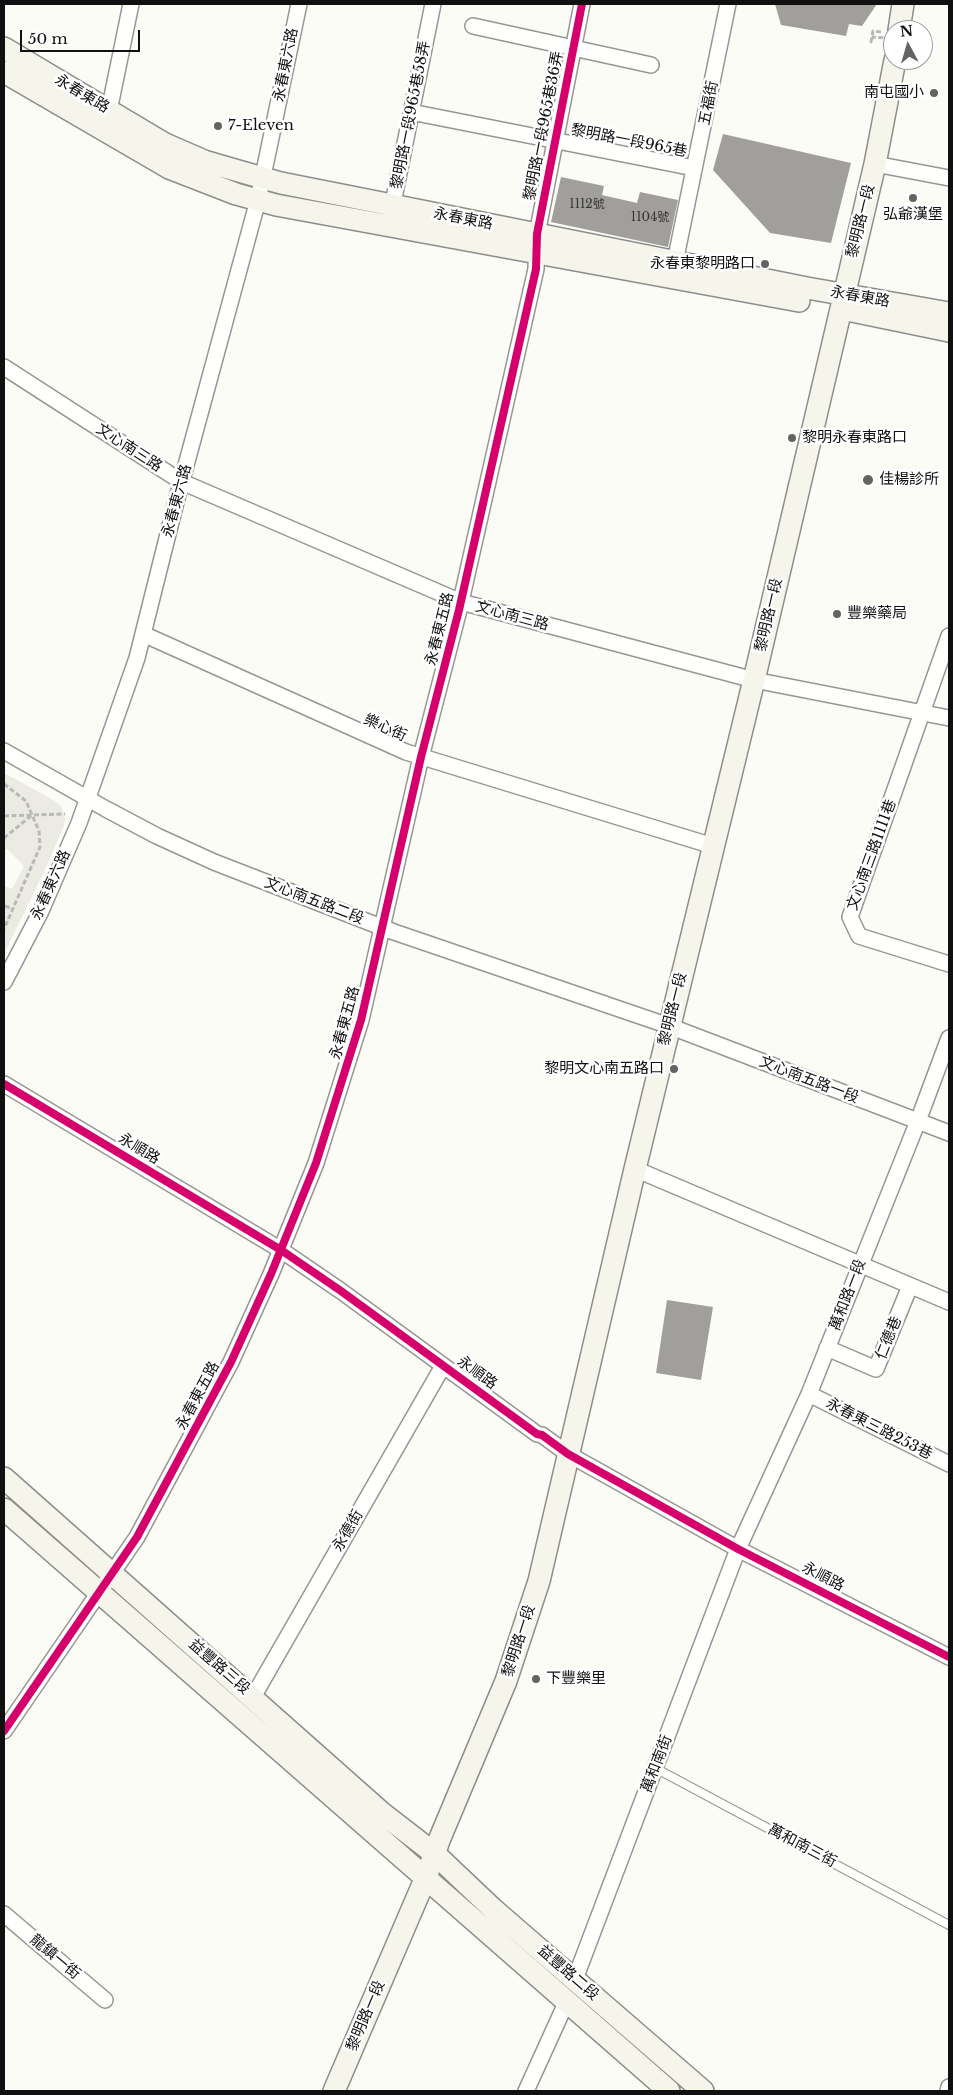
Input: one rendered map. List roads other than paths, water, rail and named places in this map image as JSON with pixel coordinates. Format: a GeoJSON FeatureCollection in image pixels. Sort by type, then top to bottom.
{"type":"FeatureCollection","features":[{"type":"Feature","properties":{"kind":"street"},"geometry":{"type":"LineString","coordinates":[[109,111],[131,4]]}},
{"type":"Feature","properties":{"kind":"street","name":"永春東六路"},"geometry":{"type":"LineString","coordinates":[[4,982],[41,911],[88,799],[137,658],[258,200],[298,4]]}},
{"type":"Feature","properties":{"kind":"street","name":"黎明路一段965巷58弄"},"geometry":{"type":"LineString","coordinates":[[391,216],[433,4]]}},
{"type":"Feature","properties":{"kind":"street","name":"黎明路一段965巷36弄"},"geometry":{"type":"LineString","coordinates":[[536,244],[582,4]]}},
{"type":"Feature","properties":{"kind":"street","name":"五福街"},"geometry":{"type":"LineString","coordinates":[[675,262],[728,4]]}},
{"type":"Feature","properties":{"kind":"street"},"geometry":{"type":"LineString","coordinates":[[902,20],[904,4]]}},
{"type":"Feature","properties":{"kind":"street","name":"黎明路一段965巷36弄"},"geometry":{"type":"LineString","coordinates":[[473,26],[651,65]]}},
{"type":"Feature","properties":{"kind":"street","name":"永春東路"},"geometry":{"type":"LineString","coordinates":[[4,48],[165,144],[196,158],[391,216]]}},
{"type":"Feature","properties":{"kind":"street","name":"黎明路一段"},"geometry":{"type":"LineString","coordinates":[[334,2091],[426,1877],[506,1681],[539,1581],[635,1169],[754,680],[875,164],[893,70]]}},
{"type":"Feature","properties":{"kind":"street","name":"永春東路"},"geometry":{"type":"LineString","coordinates":[[4,72],[168,168],[236,194],[258,200],[391,216],[842,301],[949,313]]}},
{"type":"Feature","properties":{"kind":"street","name":"黎明路一段965巷"},"geometry":{"type":"LineString","coordinates":[[411,112],[694,168]]}},
{"type":"Feature","properties":{"kind":"street"},"geometry":{"type":"LineString","coordinates":[[875,164],[949,178]]}},
{"type":"Feature","properties":{"kind":"street","name":"永春東路"},"geometry":{"type":"LineString","coordinates":[[536,244],[675,262],[842,301],[949,330]]}},
{"type":"Feature","properties":{"kind":"street","name":"永春東五路"},"geometry":{"type":"LineString","coordinates":[[4,1731],[137,1537],[231,1362],[281,1250],[316,1163],[361,1020],[421,757],[461,602],[536,269],[536,244]]}},
{"type":"Feature","properties":{"kind":"street","name":"文心南三路"},"geometry":{"type":"LineString","coordinates":[[4,367],[182,482],[461,602],[754,680],[949,718]]}},
{"type":"Feature","properties":{"kind":"street","name":"樂心街"},"geometry":{"type":"LineString","coordinates":[[143,634],[406,752],[713,846]]}},
{"type":"Feature","properties":{"kind":"street","name":"文心南三路1111巷"},"geometry":{"type":"LineString","coordinates":[[949,636],[850,918],[859,936],[949,964]]}},
{"type":"Feature","properties":{"kind":"street","name":"文心南五路二段"},"geometry":{"type":"LineString","coordinates":[[4,750],[88,799],[157,836],[214,862],[382,927],[669,1026]]}},
{"type":"Feature","properties":{"kind":"street","name":"文心南五路一段"},"geometry":{"type":"LineString","coordinates":[[669,1026],[949,1133]]}},
{"type":"Feature","properties":{"kind":"street","name":"萬和路一段"},"geometry":{"type":"LineString","coordinates":[[738,1549],[809,1394],[859,1264],[918,1122],[949,1038]]}},
{"type":"Feature","properties":{"kind":"street","name":"永順路"},"geometry":{"type":"LineString","coordinates":[[4,1084],[281,1250],[568,1454],[738,1549],[949,1657]]}},
{"type":"Feature","properties":{"kind":"street"},"geometry":{"type":"LineString","coordinates":[[635,1169],[949,1302]]}},
{"type":"Feature","properties":{"kind":"street","name":"仁德巷"},"geometry":{"type":"LineString","coordinates":[[827,1348],[876,1369],[910,1286]]}},
{"type":"Feature","properties":{"kind":"street","name":"永德街"},"geometry":{"type":"LineString","coordinates":[[253,1697],[443,1366]]}},
{"type":"Feature","properties":{"kind":"street","name":"永春東三路253巷"},"geometry":{"type":"LineString","coordinates":[[809,1394],[949,1464]]}},
{"type":"Feature","properties":{"kind":"street","name":"益豐路三段"},"geometry":{"type":"LineString","coordinates":[[4,1478],[382,1813],[435,1854]]}},
{"type":"Feature","properties":{"kind":"street","name":"益豐路三段"},"geometry":{"type":"LineString","coordinates":[[4,1509],[426,1877]]}},
{"type":"Feature","properties":{"kind":"street","name":"萬和南街"},"geometry":{"type":"LineString","coordinates":[[575,1979],[738,1549]]}},
{"type":"Feature","properties":{"kind":"street","name":"益豐路二段"},"geometry":{"type":"LineString","coordinates":[[435,1854],[494,1909],[703,2091]]}},
{"type":"Feature","properties":{"kind":"street","name":"益豐路二段"},"geometry":{"type":"LineString","coordinates":[[426,1877],[669,2091]]}},
{"type":"Feature","properties":{"kind":"street","name":"龍鎮一街"},"geometry":{"type":"LineString","coordinates":[[4,1914],[105,2000]]}},
{"type":"Feature","properties":{"kind":"street"},"geometry":{"type":"LineString","coordinates":[[526,2091],[566,2002]]}},
{"type":"Feature","properties":{"kind":"street"},"geometry":{"type":"LineString","coordinates":[[948,2091],[949,2087]]}},
{"type":"Feature","properties":{"kind":"lane","name":"萬和南三街"},"geometry":{"type":"LineString","coordinates":[[655,1768],[949,1925]]}},
{"type":"Feature","properties":{"kind":"place","name":"南屯國小"},"geometry":{"type":"Point","coordinates":[934,93]}},
{"type":"Feature","properties":{"kind":"place","name":"7-Eleven"},"geometry":{"type":"Point","coordinates":[218,126]}},
{"type":"Feature","properties":{"kind":"place","name":"弘爺漢堡"},"geometry":{"type":"Point","coordinates":[913,198]}},
{"type":"Feature","properties":{"kind":"place","name":"永春東黎明路口"},"geometry":{"type":"Point","coordinates":[765,264]}},
{"type":"Feature","properties":{"kind":"place","name":"黎明永春東路口"},"geometry":{"type":"Point","coordinates":[792,438]}},
{"type":"Feature","properties":{"kind":"place","name":"佳楊診所"},"geometry":{"type":"Point","coordinates":[868,480]}},
{"type":"Feature","properties":{"kind":"place","name":"豐樂藥局"},"geometry":{"type":"Point","coordinates":[837,614]}},
{"type":"Feature","properties":{"kind":"place","name":"黎明文心南五路口"},"geometry":{"type":"Point","coordinates":[674,1069]}},
{"type":"Feature","properties":{"kind":"place","name":"下豐樂里"},"geometry":{"type":"Point","coordinates":[536,1679]}}]}
